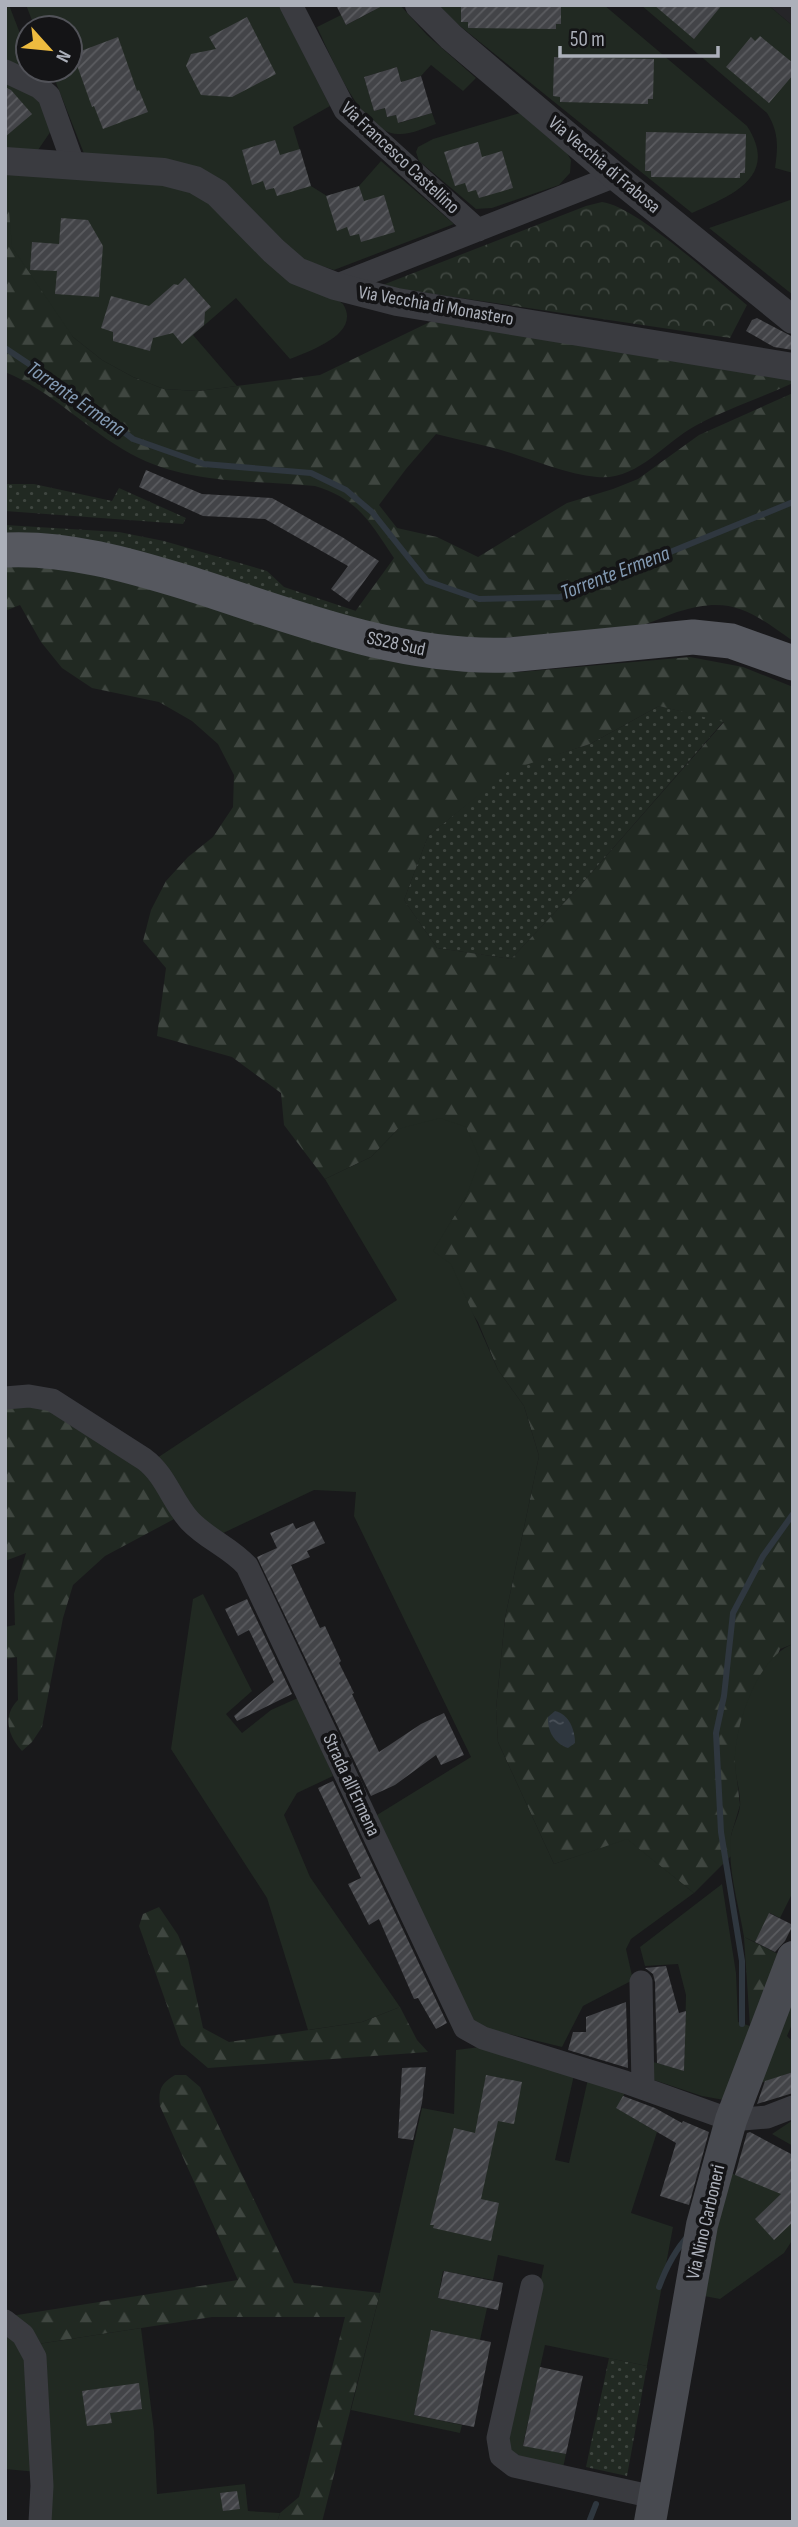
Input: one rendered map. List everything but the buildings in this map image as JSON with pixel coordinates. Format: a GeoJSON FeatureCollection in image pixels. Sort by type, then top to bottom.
{"type":"FeatureCollection","features":[{"type":"Feature","properties":{"kind":"main road","name":"SS28 Sud"},"geometry":{"type":"LineString","coordinates":[[5,550],[61,553],[110,561],[354,635],[430,651],[508,655],[693,637],[731,641],[793,663]]}},
{"type":"Feature","properties":{"kind":"main road","name":"Via Nino Carboneri"},"geometry":{"type":"LineString","coordinates":[[652,2509],[702,2225],[731,2120],[793,1956]]}},
{"type":"Feature","properties":{"kind":"street","name":"Via Francesco Castellino"},"geometry":{"type":"LineString","coordinates":[[291,5],[345,110],[478,230]]}},
{"type":"Feature","properties":{"kind":"street","name":"Via Vecchia di Frabosa"},"geometry":{"type":"LineString","coordinates":[[419,5],[451,37],[615,176],[793,320]]}},
{"type":"Feature","properties":{"kind":"street"},"geometry":{"type":"LineString","coordinates":[[5,71],[43,90],[49,96],[74,166]]}},
{"type":"Feature","properties":{"kind":"street","name":"Via Vecchia di Monastero"},"geometry":{"type":"LineString","coordinates":[[5,162],[164,172],[195,180],[217,193],[292,267],[335,286],[397,302],[793,367]]}},
{"type":"Feature","properties":{"kind":"street","name":"Via Francesco Castellino"},"geometry":{"type":"LineString","coordinates":[[335,286],[615,176]]}},
{"type":"Feature","properties":{"kind":"street","name":"Strada all'Ermena"},"geometry":{"type":"LineString","coordinates":[[5,1398],[38,1396],[52,1400],[144,1458],[162,1476],[177,1505],[192,1523],[247,1566],[465,2028],[483,2038],[643,2088],[731,2120]]}},
{"type":"Feature","properties":{"kind":"street"},"geometry":{"type":"LineString","coordinates":[[641,1982],[643,2088]]}},
{"type":"Feature","properties":{"kind":"street"},"geometry":{"type":"LineString","coordinates":[[731,2120],[767,2117],[793,2107]]}},
{"type":"Feature","properties":{"kind":"street","name":"Via Nino Carboneri"},"geometry":{"type":"LineString","coordinates":[[532,2286],[498,2438],[501,2456],[514,2466],[652,2509]]}},
{"type":"Feature","properties":{"kind":"street"},"geometry":{"type":"LineString","coordinates":[[5,2321],[27,2340],[36,2365],[42,2486],[40,2522]]}},
{"type":"Feature","properties":{"kind":"shaded area"},"geometry":{"type":"Polygon","coordinates":[[[768,5],[793,5],[793,26],[768,5]]]}},
{"type":"Feature","properties":{"kind":"green space"},"geometry":{"type":"Polygon","coordinates":[[[5,5],[9,5],[14,18],[14,68],[5,64],[5,5]]]}},
{"type":"Feature","properties":{"kind":"green space"},"geometry":{"type":"Polygon","coordinates":[[[26,5],[279,5],[330,106],[293,127],[311,186],[327,196],[359,186],[381,161],[454,224],[334,270],[297,255],[242,199],[85,156],[57,84],[84,84],[84,14],[30,14],[26,5]]]}},
{"type":"Feature","properties":{"kind":"green space"},"geometry":{"type":"Polygon","coordinates":[[[370,5],[400,5],[427,35],[476,78],[463,91],[431,65],[421,76],[401,82],[397,67],[364,77],[374,111],[385,108],[387,117],[396,115],[399,123],[432,113],[436,124],[403,134],[384,130],[360,107],[339,73],[317,27],[341,15],[346,25],[373,11],[370,5]]]}},
{"type":"Feature","properties":{"kind":"green space"},"geometry":{"type":"Polygon","coordinates":[[[438,5],[604,5],[747,126],[756,144],[758,159],[754,171],[735,191],[692,213],[455,22],[438,5]]]}},
{"type":"Feature","properties":{"kind":"green space"},"geometry":{"type":"Polygon","coordinates":[[[641,5],[768,5],[793,26],[793,173],[775,168],[777,140],[767,113],[641,5]]]}},
{"type":"Feature","properties":{"kind":"green space"},"geometry":{"type":"Polygon","coordinates":[[[5,79],[43,98],[53,128],[36,153],[5,150],[5,79]]]}},
{"type":"Feature","properties":{"kind":"green space"},"geometry":{"type":"Polygon","coordinates":[[[520,113],[567,153],[571,160],[570,173],[559,185],[492,208],[476,209],[419,161],[416,152],[418,147],[433,139],[520,113]]]}},
{"type":"Feature","properties":{"kind":"green space"},"geometry":{"type":"Polygon","coordinates":[[[5,173],[73,337],[102,360],[133,377],[164,389],[198,391],[320,375],[436,319],[793,379],[793,383],[695,426],[637,467],[611,477],[571,472],[494,448],[436,434],[379,505],[397,528],[437,537],[478,557],[567,503],[638,479],[699,435],[793,393],[793,641],[739,608],[711,605],[677,612],[631,628],[462,641],[349,620],[394,558],[370,523],[353,505],[330,491],[315,486],[198,476],[153,464],[131,454],[38,389],[5,372],[5,173]]]}},
{"type":"Feature","properties":{"kind":"green space"},"geometry":{"type":"Polygon","coordinates":[[[6,174],[166,183],[201,197],[343,304],[347,315],[345,324],[331,340],[290,359],[236,298],[193,335],[237,386],[198,391],[164,389],[133,377],[102,360],[73,337],[12,247],[6,174]]]}},
{"type":"Feature","properties":{"kind":"green space"},"geometry":{"type":"Polygon","coordinates":[[[793,199],[793,295],[709,228],[793,199]]]}},
{"type":"Feature","properties":{"kind":"green space"},"geometry":{"type":"Polygon","coordinates":[[[602,202],[635,216],[655,230],[747,305],[730,338],[380,286],[586,206],[602,202]]]}},
{"type":"Feature","properties":{"kind":"green space"},"geometry":{"type":"Polygon","coordinates":[[[5,484],[34,484],[112,501],[119,488],[186,518],[183,524],[5,511],[5,484]]]}},
{"type":"Feature","properties":{"kind":"green space"},"geometry":{"type":"Polygon","coordinates":[[[5,525],[119,532],[164,541],[267,571],[284,587],[356,611],[349,620],[5,537],[5,525]]]}},
{"type":"Feature","properties":{"kind":"green space"},"geometry":{"type":"Polygon","coordinates":[[[5,562],[42,562],[484,672],[520,672],[690,657],[743,667],[793,687],[793,1644],[780,1649],[735,1763],[740,1805],[731,1835],[731,1856],[694,1893],[627,1840],[554,1864],[498,1742],[496,1709],[505,1618],[539,1456],[524,1406],[498,1370],[478,1322],[432,1251],[466,1197],[398,1129],[371,1157],[325,1179],[284,1125],[281,1093],[232,1057],[157,1036],[166,968],[143,941],[151,910],[166,881],[188,857],[213,837],[233,807],[234,775],[218,744],[192,721],[159,702],[92,688],[62,668],[41,642],[20,605],[5,611],[5,562]],[[659,706],[590,744],[510,770],[428,836],[404,900],[437,948],[511,959],[579,887],[724,722],[659,706]]]}},
{"type":"Feature","properties":{"kind":"green space"},"geometry":{"type":"Polygon","coordinates":[[[659,706],[724,721],[579,887],[511,959],[437,948],[404,900],[428,836],[510,769],[590,744],[659,706]]]}},
{"type":"Feature","properties":{"kind":"green space"},"geometry":{"type":"Polygon","coordinates":[[[440,1118],[466,1127],[480,1159],[466,1197],[433,1251],[451,1264],[498,1370],[524,1406],[539,1456],[505,1618],[496,1709],[498,1742],[554,1864],[627,1839],[694,1893],[631,1939],[626,1949],[633,1980],[583,2006],[562,2047],[480,2027],[469,2016],[377,1815],[471,1757],[354,1516],[356,1492],[314,1490],[219,1535],[200,1521],[157,1458],[397,1300],[325,1179],[371,1157],[398,1129],[440,1118]]]}},
{"type":"Feature","properties":{"kind":"green space"},"geometry":{"type":"Polygon","coordinates":[[[5,1406],[42,1406],[141,1466],[176,1518],[105,1556],[73,1585],[63,1618],[42,1727],[22,1751],[13,1739],[9,1726],[10,1713],[18,1700],[17,1657],[5,1659],[5,1627],[15,1625],[14,1594],[26,1553],[5,1561],[5,1406]]]}},
{"type":"Feature","properties":{"kind":"green space"},"geometry":{"type":"Polygon","coordinates":[[[203,1594],[252,1691],[226,1714],[242,1733],[271,1710],[300,1697],[333,1776],[297,1793],[284,1815],[310,1877],[400,2007],[362,2022],[308,2030],[267,1898],[171,1749],[193,1599],[203,1594]]]}},
{"type":"Feature","properties":{"kind":"green space"},"geometry":{"type":"Polygon","coordinates":[[[793,1644],[793,1896],[780,1918],[770,1913],[755,1942],[744,1937],[731,1861],[731,1836],[740,1806],[735,1768],[736,1748],[743,1713],[759,1678],[780,1651],[793,1644]]]}},
{"type":"Feature","properties":{"kind":"green space"},"geometry":{"type":"Polygon","coordinates":[[[722,1884],[736,1973],[738,2022],[750,2026],[724,2100],[702,2096],[654,2080],[653,2062],[684,2070],[686,1995],[678,1964],[645,1966],[640,1947],[722,1884]]]}},
{"type":"Feature","properties":{"kind":"green space"},"geometry":{"type":"Polygon","coordinates":[[[159,1907],[178,1935],[188,1959],[203,2028],[229,2042],[362,2022],[400,2007],[417,2040],[428,2052],[208,2068],[181,2045],[139,1926],[143,1914],[159,1907]]]}},
{"type":"Feature","properties":{"kind":"green space"},"geometry":{"type":"Polygon","coordinates":[[[744,1937],[778,1954],[750,2026],[744,1937]]]}},
{"type":"Feature","properties":{"kind":"green space"},"geometry":{"type":"Polygon","coordinates":[[[793,1990],[793,2022],[787,2036],[793,2042],[793,2072],[764,2082],[757,2081],[793,1990]]]}},
{"type":"Feature","properties":{"kind":"green space"},"geometry":{"type":"Polygon","coordinates":[[[480,2047],[574,2075],[555,2160],[569,2163],[588,2079],[626,2091],[617,2108],[657,2132],[631,2213],[673,2227],[647,2366],[545,2345],[535,2391],[547,2425],[528,2422],[523,2445],[566,2454],[563,2468],[519,2459],[506,2446],[544,2265],[498,2255],[493,2280],[443,2271],[438,2298],[487,2308],[480,2340],[420,2388],[414,2415],[462,2425],[460,2433],[351,2410],[422,2108],[454,2114],[456,2050],[480,2047]]]}},
{"type":"Feature","properties":{"kind":"green space"},"geometry":{"type":"Polygon","coordinates":[[[175,2075],[186,2075],[200,2087],[294,2283],[380,2293],[322,2522],[277,2522],[280,2513],[299,2497],[345,2317],[212,2317],[38,2344],[11,2316],[238,2280],[160,2106],[162,2088],[166,2081],[175,2075]]]}},
{"type":"Feature","properties":{"kind":"green space"},"geometry":{"type":"Polygon","coordinates":[[[793,2120],[793,2146],[772,2134],[793,2120]]]}},
{"type":"Feature","properties":{"kind":"green space"},"geometry":{"type":"Polygon","coordinates":[[[728,2172],[793,2200],[793,2239],[784,2253],[720,2299],[704,2296],[728,2172]]]}},
{"type":"Feature","properties":{"kind":"green space"},"geometry":{"type":"Polygon","coordinates":[[[5,2328],[27,2351],[37,2472],[5,2469],[5,2328]]]}},
{"type":"Feature","properties":{"kind":"green space"},"geometry":{"type":"Polygon","coordinates":[[[141,2328],[154,2431],[157,2494],[245,2484],[248,2511],[280,2513],[277,2522],[46,2522],[38,2344],[141,2328]]]}},
{"type":"Feature","properties":{"kind":"green space"},"geometry":{"type":"Polygon","coordinates":[[[609,2358],[647,2366],[627,2476],[586,2467],[609,2358]]]}},
{"type":"Feature","properties":{"kind":"water"},"geometry":{"type":"Polygon","coordinates":[[[555,1711],[564,1715],[574,1733],[575,1743],[568,1748],[559,1743],[550,1732],[548,1717],[555,1711]]]}},
{"type":"Feature","properties":{"kind":"waterway","name":"Torrente Ermena"},"geometry":{"type":"LineString","coordinates":[[5,348],[71,392],[133,439],[204,464],[311,473],[346,490],[372,512],[427,581],[479,599],[560,597],[793,502]]}},
{"type":"Feature","properties":{"kind":"waterway"},"geometry":{"type":"LineString","coordinates":[[742,2024],[742,1961],[721,1832],[716,1733],[724,1696],[733,1613],[763,1556],[793,1514]]}},
{"type":"Feature","properties":{"kind":"waterway"},"geometry":{"type":"LineString","coordinates":[[659,2287],[671,2260],[689,2235]]}},
{"type":"Feature","properties":{"kind":"waterway"},"geometry":{"type":"LineString","coordinates":[[589,2522],[596,2504]]}}]}
